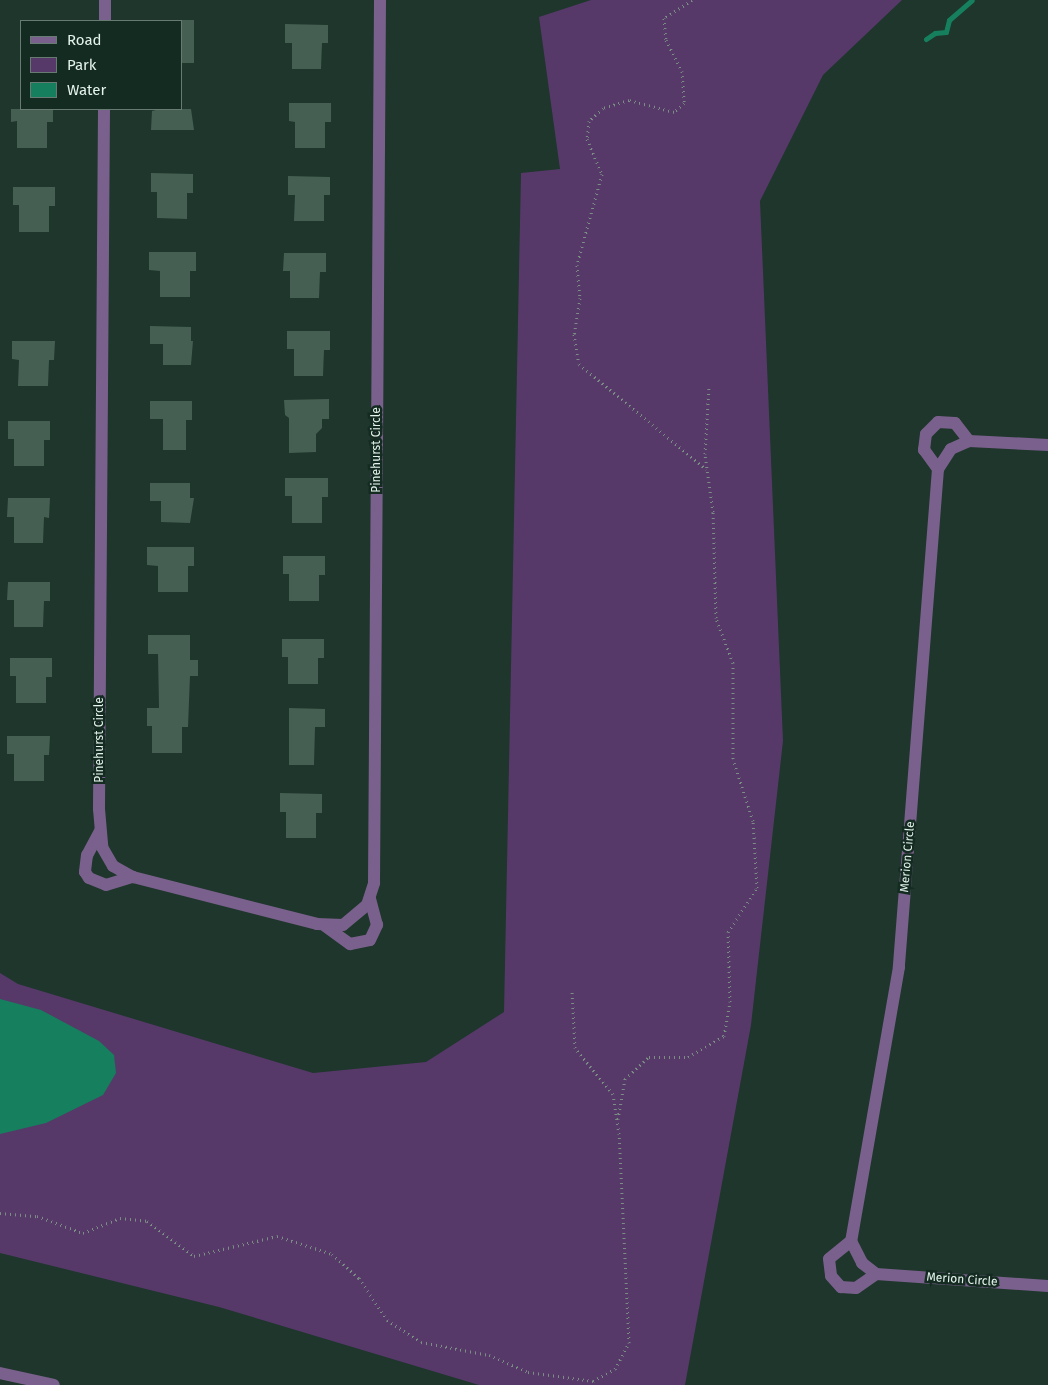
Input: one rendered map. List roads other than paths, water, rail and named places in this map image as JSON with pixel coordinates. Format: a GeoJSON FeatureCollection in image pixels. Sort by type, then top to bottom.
{"type":"FeatureCollection","features":[{"type":"Feature","properties":{"kind":"street"},"geometry":{"type":"LineString","coordinates":[[105,0],[105,20]]}},
{"type":"Feature","properties":{"kind":"street","name":"Pinehurst Circle"},"geometry":{"type":"LineString","coordinates":[[325,926],[350,944],[370,940],[377,925],[370,899],[374,863],[380,0]]}},
{"type":"Feature","properties":{"kind":"street","name":"Pinehurst Circle"},"geometry":{"type":"LineString","coordinates":[[104,110],[100,831],[108,860],[119,871],[133,877],[325,926],[343,924],[352,920],[370,899]]}},
{"type":"Feature","properties":{"kind":"street"},"geometry":{"type":"LineString","coordinates":[[938,470],[924,450],[926,434],[938,422],[955,423],[969,441],[1048,445]]}},
{"type":"Feature","properties":{"kind":"street","name":"Merion Circle"},"geometry":{"type":"LineString","coordinates":[[850,1241],[899,967],[938,470],[951,449],[969,441]]}},
{"type":"Feature","properties":{"kind":"street","name":"Pinehurst Circle"},"geometry":{"type":"LineString","coordinates":[[100,831],[87,855],[85,872],[89,878],[100,886],[133,877]]}},
{"type":"Feature","properties":{"kind":"street"},"geometry":{"type":"LineString","coordinates":[[850,1241],[862,1263],[876,1274],[856,1288],[841,1287],[831,1276],[829,1260],[850,1241]]}},
{"type":"Feature","properties":{"kind":"street","name":"Merion Circle"},"geometry":{"type":"LineString","coordinates":[[876,1274],[1048,1286]]}},
{"type":"Feature","properties":{"kind":"street"},"geometry":{"type":"LineString","coordinates":[[0,1373],[54,1385]]}},
{"type":"Feature","properties":{"kind":"water"},"geometry":{"type":"Polygon","coordinates":[[[0,999],[41,1010],[99,1041],[114,1055],[116,1073],[103,1095],[46,1123],[0,1134],[0,999]]]}},
{"type":"Feature","properties":{"kind":"waterway"},"geometry":{"type":"LineString","coordinates":[[926,39],[935,33],[946,32],[949,20],[972,0]]}}]}
